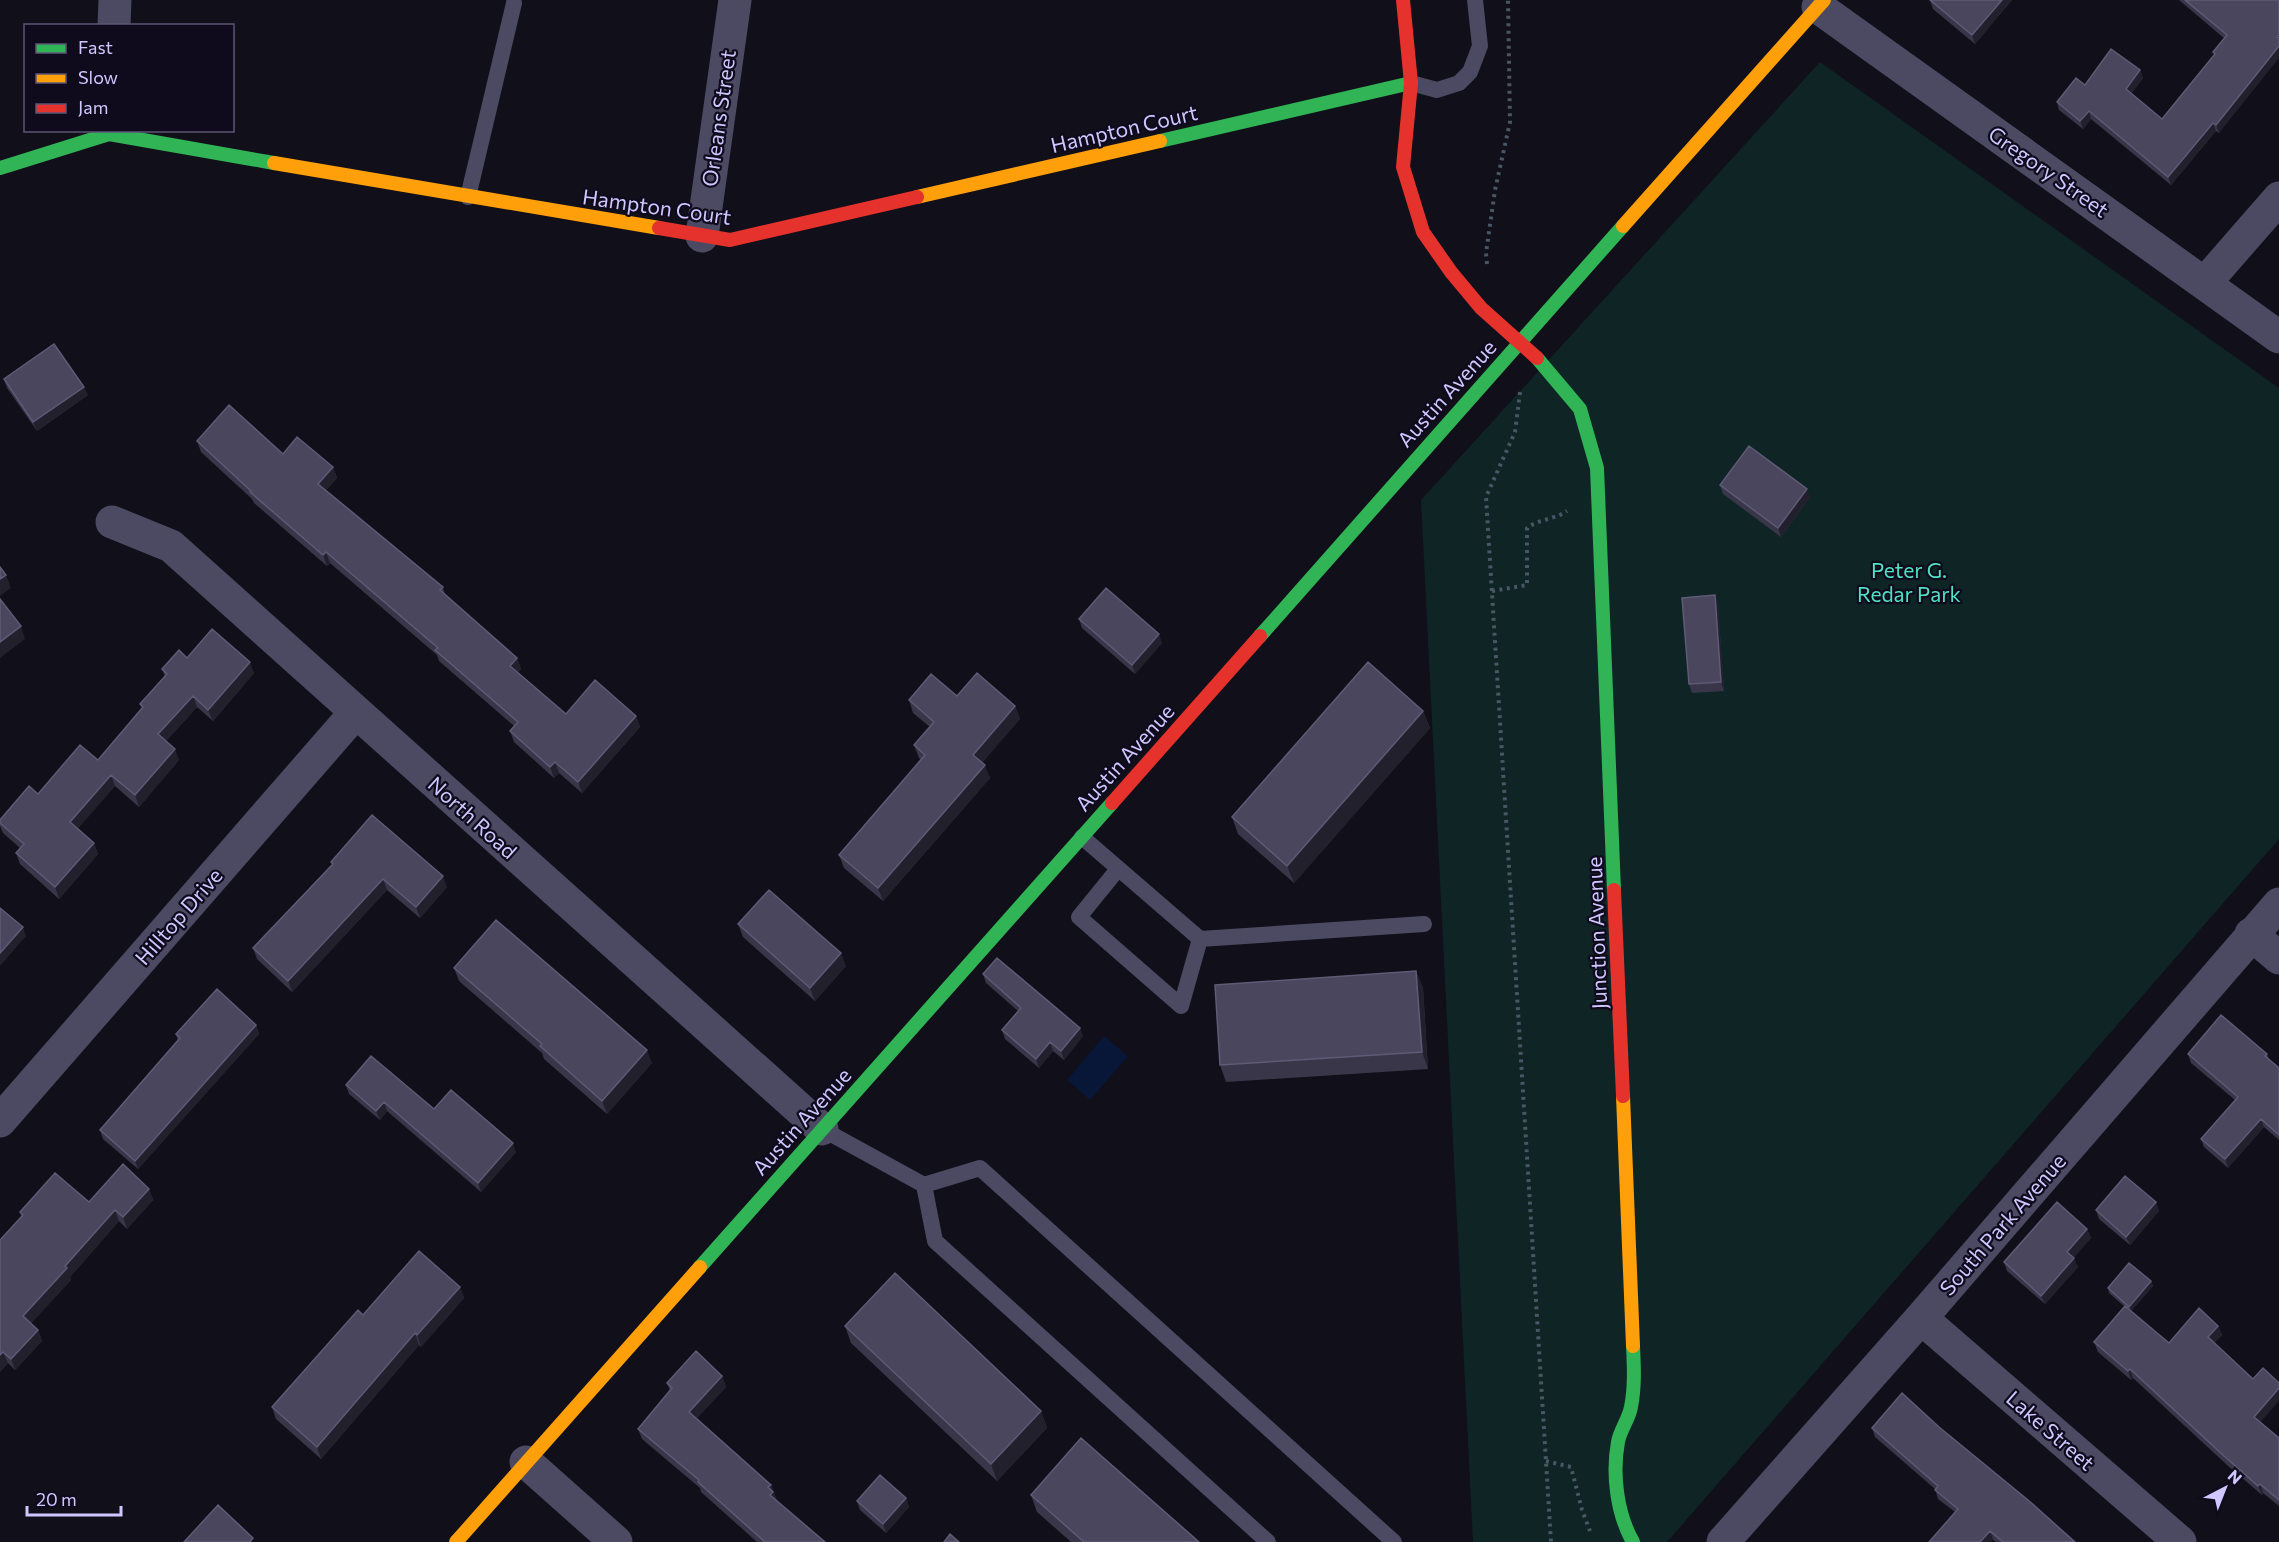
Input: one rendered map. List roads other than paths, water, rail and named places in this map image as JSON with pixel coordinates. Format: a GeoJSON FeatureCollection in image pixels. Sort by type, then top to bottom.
{"type":"FeatureCollection","features":[{"type":"Feature","properties":{"kind":"street"},"geometry":{"type":"LineString","coordinates":[[114,24],[115,0]]}},
{"type":"Feature","properties":{"kind":"street","name":"Orleans Street"},"geometry":{"type":"LineString","coordinates":[[702,236],[735,0]]}},
{"type":"Feature","properties":{"kind":"street","name":"Junction Avenue"},"geometry":{"type":"LineString","coordinates":[[1403,0],[1411,83],[1404,167],[1423,232],[1481,308],[1544,363],[1580,410],[1598,468],[1634,1368],[1630,1408],[1618,1441],[1616,1486],[1625,1528],[1633,1542]]}},
{"type":"Feature","properties":{"kind":"street","name":"Gregory Street"},"geometry":{"type":"LineString","coordinates":[[1821,4],[2279,337]]}},
{"type":"Feature","properties":{"kind":"street","name":"Austin Avenue"},"geometry":{"type":"LineString","coordinates":[[456,1542],[1821,4]]}},
{"type":"Feature","properties":{"kind":"street","name":"Hampton Court"},"geometry":{"type":"LineString","coordinates":[[0,168],[109,132],[468,197],[730,240],[1411,83]]}},
{"type":"Feature","properties":{"kind":"street"},"geometry":{"type":"LineString","coordinates":[[2205,283],[2279,198]]}},
{"type":"Feature","properties":{"kind":"street","name":"North Road"},"geometry":{"type":"LineString","coordinates":[[112,522],[171,546],[822,1129]]}},
{"type":"Feature","properties":{"kind":"street","name":"Hilltop Drive"},"geometry":{"type":"LineString","coordinates":[[0,1121],[356,712]]}},
{"type":"Feature","properties":{"kind":"street","name":"South Park Avenue"},"geometry":{"type":"LineString","coordinates":[[1724,1542],[2279,904]]}},
{"type":"Feature","properties":{"kind":"street"},"geometry":{"type":"LineString","coordinates":[[2252,934],[2279,958]]}},
{"type":"Feature","properties":{"kind":"street","name":"Lake Street"},"geometry":{"type":"LineString","coordinates":[[1921,1318],[2180,1542]]}},
{"type":"Feature","properties":{"kind":"street"},"geometry":{"type":"LineString","coordinates":[[526,1462],[616,1542]]}},
{"type":"Feature","properties":{"kind":"lane"},"geometry":{"type":"LineString","coordinates":[[1411,83],[1437,90],[1459,82],[1470,72],[1480,46],[1475,0]]}},
{"type":"Feature","properties":{"kind":"lane"},"geometry":{"type":"LineString","coordinates":[[468,197],[514,3]]}},
{"type":"Feature","properties":{"kind":"lane"},"geometry":{"type":"LineString","coordinates":[[1082,837],[1200,939],[1424,924]]}},
{"type":"Feature","properties":{"kind":"lane"},"geometry":{"type":"LineString","coordinates":[[1119,869],[1079,917],[1181,1006],[1200,939]]}},
{"type":"Feature","properties":{"kind":"lane"},"geometry":{"type":"LineString","coordinates":[[822,1129],[924,1185],[980,1167],[1394,1542]]}},
{"type":"Feature","properties":{"kind":"lane"},"geometry":{"type":"LineString","coordinates":[[924,1185],[935,1241],[1268,1542]]}},
{"type":"Feature","properties":{"kind":"water"},"geometry":{"type":"Polygon","coordinates":[[[1104,1036],[1128,1056],[1090,1100],[1067,1080],[1104,1036]]]}},
{"type":"Feature","properties":{"kind":"park label","name":"Peter G. Redar Park"},"geometry":{"type":"Point","coordinates":[1909,581]}}]}
